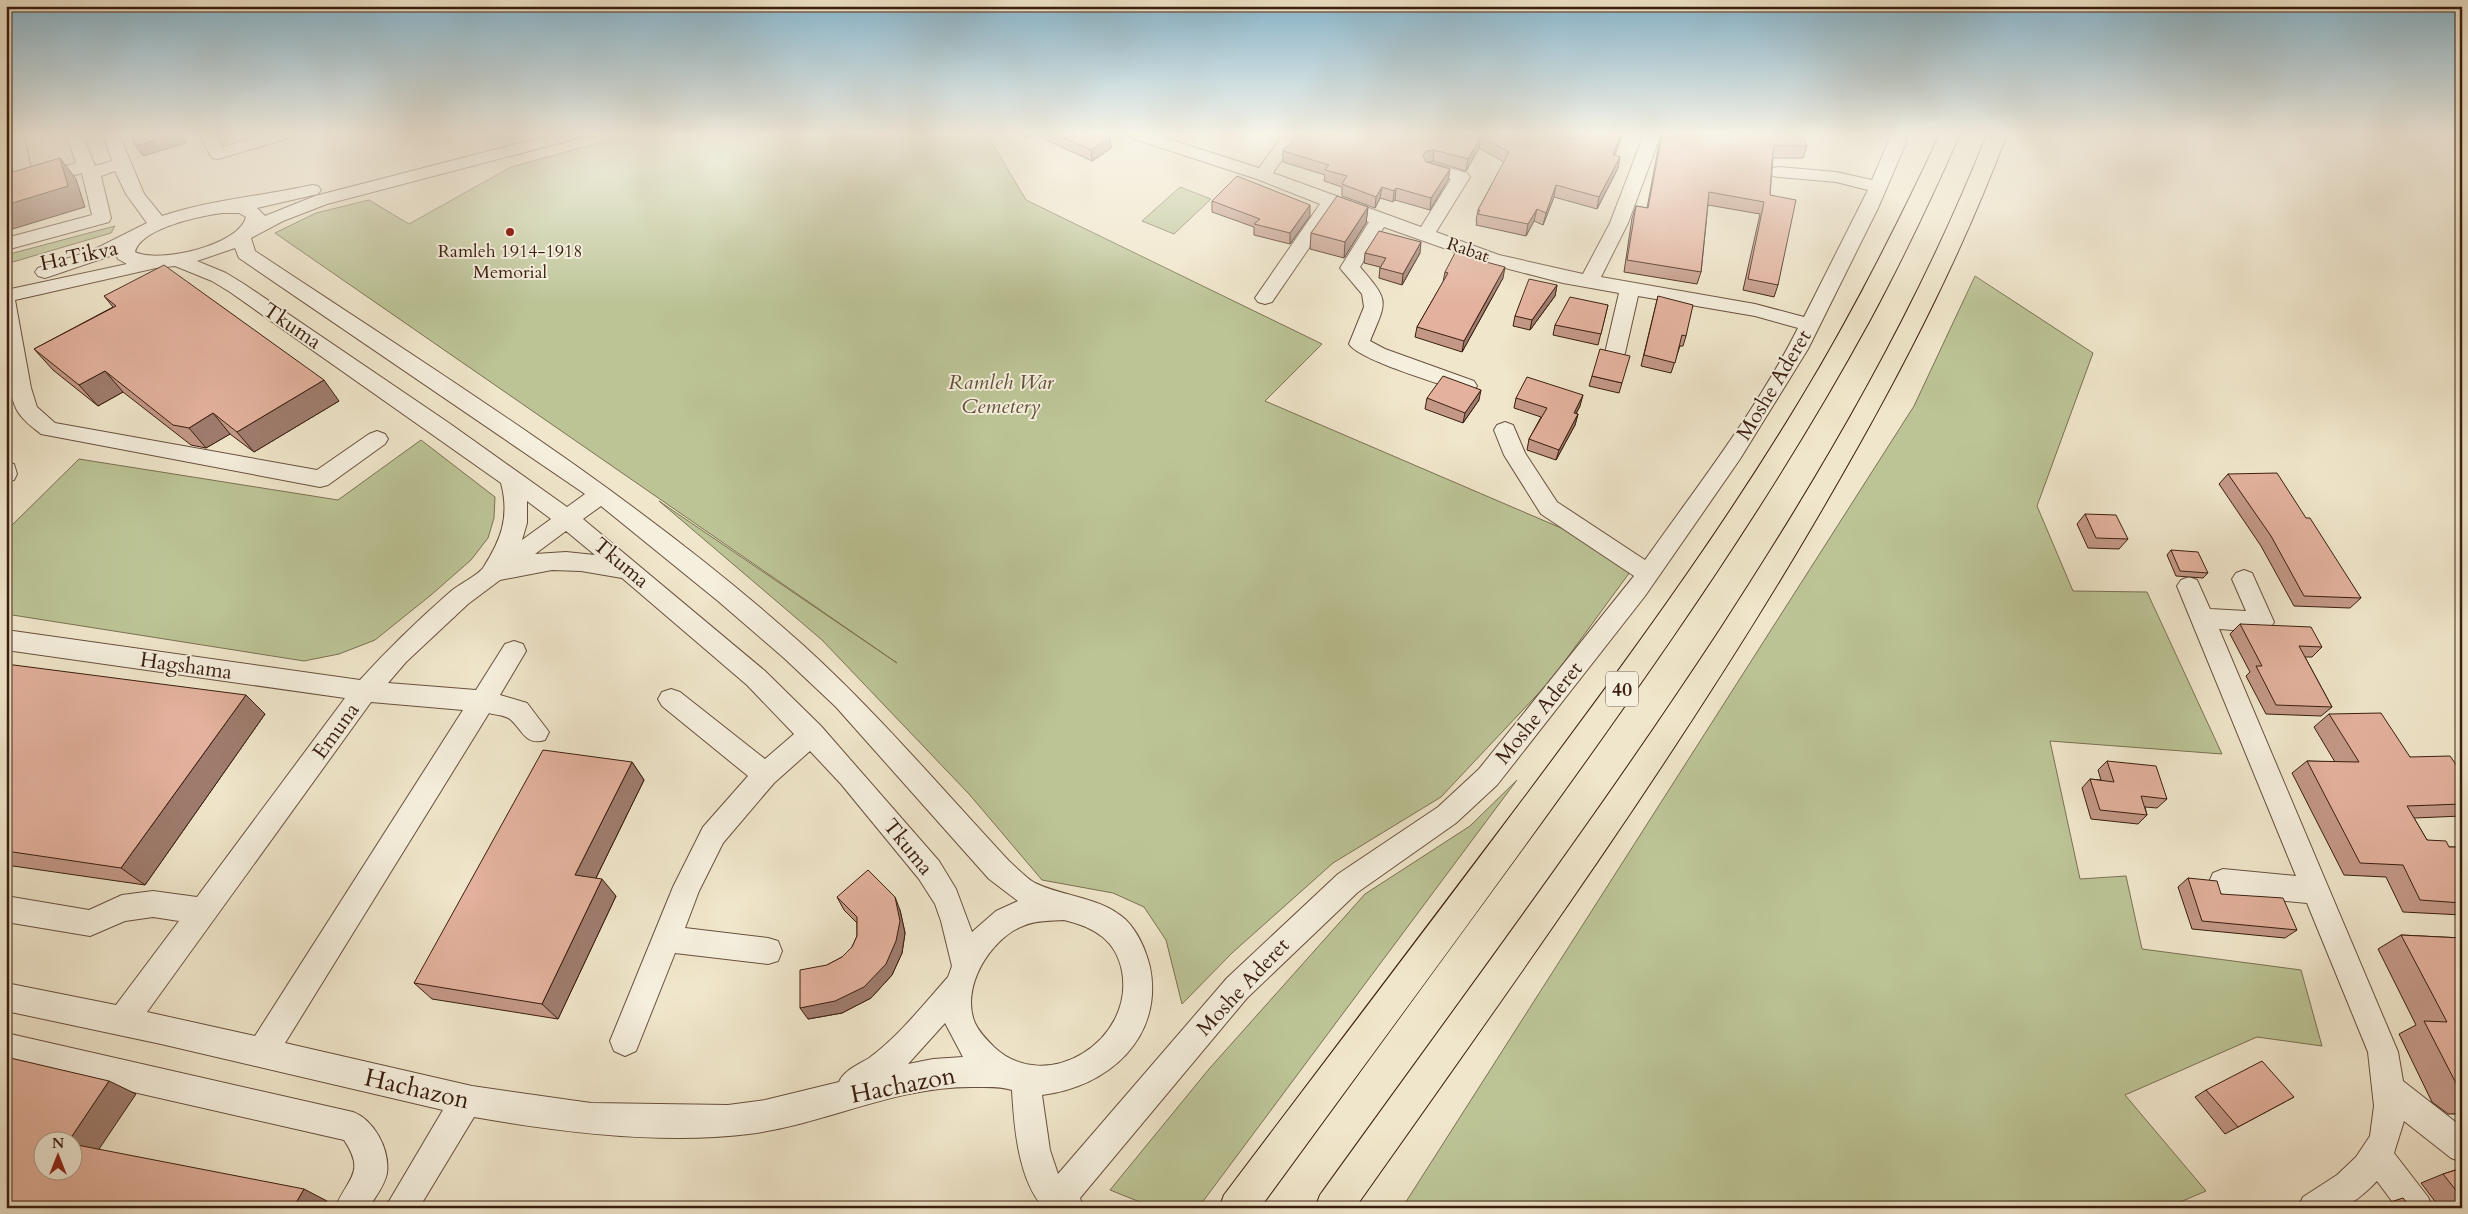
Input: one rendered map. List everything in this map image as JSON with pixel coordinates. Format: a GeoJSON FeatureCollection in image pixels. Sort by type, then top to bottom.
{"type":"FeatureCollection","features":[{"type":"Feature","properties":{"kind":"highway","name":"40"},"geometry":{"type":"LineString","coordinates":[[1237,1208],[1608,709],[1720,547],[1808,408],[1857,322],[1922,191]]}},
{"type":"Feature","properties":{"kind":"highway"},"geometry":{"type":"LineString","coordinates":[[1333,1208],[1663,740],[1772,571],[1857,428],[1909,330],[1974,191]]}},
{"type":"Feature","properties":{"kind":"street"},"geometry":{"type":"LineString","coordinates":[[6,244],[102,218],[95,191]]}},
{"type":"Feature","properties":{"kind":"street"},"geometry":{"type":"LineString","coordinates":[[133,191],[145,213],[159,224]]}},
{"type":"Feature","properties":{"kind":"street"},"geometry":{"type":"LineString","coordinates":[[222,207],[308,191]]}},
{"type":"Feature","properties":{"kind":"street"},"geometry":{"type":"LineString","coordinates":[[140,234],[127,245],[125,255],[138,263],[170,262],[212,251],[244,236],[276,217],[321,200],[357,191]]}},
{"type":"Feature","properties":{"kind":"street","name":"Rabat"},"geometry":{"type":"LineString","coordinates":[[1303,191],[1493,259],[1589,282],[1755,310],[1810,325]]}},
{"type":"Feature","properties":{"kind":"street"},"geometry":{"type":"LineString","coordinates":[[1425,235],[1453,191]]}},
{"type":"Feature","properties":{"kind":"street"},"geometry":{"type":"LineString","coordinates":[[1589,282],[1619,223],[1631,191]]}},
{"type":"Feature","properties":{"kind":"street","name":"Moshe Aderet"},"geometry":{"type":"LineString","coordinates":[[1063,1203],[1237,988],[1348,883],[1447,815],[1488,777],[1649,574],[1732,454],[1798,349],[1876,191]]}},
{"type":"Feature","properties":{"kind":"street"},"geometry":{"type":"LineString","coordinates":[[1265,298],[1331,202]]}},
{"type":"Feature","properties":{"kind":"street"},"geometry":{"type":"LineString","coordinates":[[222,207],[243,208],[256,216],[255,226],[244,236]]}},
{"type":"Feature","properties":{"kind":"street","name":"HaTikva"},"geometry":{"type":"LineString","coordinates":[[6,282],[69,266],[100,254],[159,224],[190,213],[222,207]]}},
{"type":"Feature","properties":{"kind":"street"},"geometry":{"type":"LineString","coordinates":[[1380,219],[1350,268],[1371,293],[1374,308],[1359,344],[1378,354],[1467,386]]}},
{"type":"Feature","properties":{"kind":"street","name":"Tkuma"},"geometry":{"type":"LineString","coordinates":[[244,236],[246,254],[475,406],[601,494],[793,651],[890,748],[936,802],[999,870],[1024,891],[1064,907]]}},
{"type":"Feature","properties":{"kind":"street","name":"HaTikva"},"geometry":{"type":"LineString","coordinates":[[6,296],[170,262]]}},
{"type":"Feature","properties":{"kind":"street","name":"Tkuma"},"geometry":{"type":"LineString","coordinates":[[170,262],[219,277],[237,288],[511,478],[566,518],[756,678],[812,734],[929,870],[946,898],[955,922],[962,975]]}},
{"type":"Feature","properties":{"kind":"street"},"geometry":{"type":"LineString","coordinates":[[1615,353],[1630,289]]}},
{"type":"Feature","properties":{"kind":"street"},"geometry":{"type":"LineString","coordinates":[[6,301],[20,388],[28,411],[49,429],[320,478],[377,439]]}},
{"type":"Feature","properties":{"kind":"street"},"geometry":{"type":"LineString","coordinates":[[1506,430],[1515,455],[1550,508],[1649,574]]}},
{"type":"Feature","properties":{"kind":"street"},"geometry":{"type":"LineString","coordinates":[[483,580],[507,548],[518,516],[516,494],[511,478]]}},
{"type":"Feature","properties":{"kind":"street","name":"Emuna"},"geometry":{"type":"LineString","coordinates":[[124,1019],[365,691],[426,628],[460,597],[601,494]]}},
{"type":"Feature","properties":{"kind":"street"},"geometry":{"type":"LineString","coordinates":[[483,580],[525,564],[551,560],[575,560],[632,572]]}},
{"type":"Feature","properties":{"kind":"street"},"geometry":{"type":"LineString","coordinates":[[2203,618],[2262,622],[2244,579]]}},
{"type":"Feature","properties":{"kind":"street"},"geometry":{"type":"LineString","coordinates":[[2190,586],[2383,1052],[2389,1090],[2390,1123],[2377,1156],[2352,1183],[2314,1208]]}},
{"type":"Feature","properties":{"kind":"street","name":"Hagshama"},"geometry":{"type":"LineString","coordinates":[[6,640],[365,691],[483,701],[518,710],[536,732]]}},
{"type":"Feature","properties":{"kind":"street"},"geometry":{"type":"LineString","coordinates":[[262,1052],[514,651]]}},
{"type":"Feature","properties":{"kind":"street"},"geometry":{"type":"LineString","coordinates":[[671,699],[764,775]]}},
{"type":"Feature","properties":{"kind":"street"},"geometry":{"type":"LineString","coordinates":[[625,1041],[687,887],[713,835],[764,775],[812,734]]}},
{"type":"Feature","properties":{"kind":"street"},"geometry":{"type":"LineString","coordinates":[[2223,882],[2316,891]]}},
{"type":"Feature","properties":{"kind":"street"},"geometry":{"type":"LineString","coordinates":[[6,909],[90,923],[122,908],[153,904],[203,911]]}},
{"type":"Feature","properties":{"kind":"street"},"geometry":{"type":"LineString","coordinates":[[1064,907],[1091,913],[1113,927],[1130,948],[1139,973],[1139,1001],[1129,1028],[1111,1052],[1086,1070],[1057,1080],[1015,1076],[981,1058],[966,1037],[958,1012],[962,975],[982,939],[1006,920],[1034,909],[1064,907]]}},
{"type":"Feature","properties":{"kind":"street"},"geometry":{"type":"LineString","coordinates":[[666,939],[768,951]]}},
{"type":"Feature","properties":{"kind":"street","name":"Hachazon"},"geometry":{"type":"LineString","coordinates":[[833,1099],[881,1067],[907,1045],[962,975]]}},
{"type":"Feature","properties":{"kind":"street","name":"Hachazon"},"geometry":{"type":"LineString","coordinates":[[6,997],[124,1019],[466,1101],[551,1116],[631,1120],[723,1120],[782,1113],[888,1083],[934,1074],[970,1072],[1015,1076]]}},
{"type":"Feature","properties":{"kind":"street"},"geometry":{"type":"LineString","coordinates":[[6,1048],[353,1127],[370,1151],[371,1173],[351,1208]]}},
{"type":"Feature","properties":{"kind":"street"},"geometry":{"type":"LineString","coordinates":[[1015,1076],[1031,1132],[1036,1158],[1050,1190],[1063,1203]]}},
{"type":"Feature","properties":{"kind":"street"},"geometry":{"type":"LineString","coordinates":[[2389,1090],[2462,1148]]}},
{"type":"Feature","properties":{"kind":"street"},"geometry":{"type":"LineString","coordinates":[[402,1208],[466,1101]]}},
{"type":"Feature","properties":{"kind":"street"},"geometry":{"type":"LineString","coordinates":[[2377,1156],[2417,1208]]}},
{"type":"Feature","properties":{"kind":"green space","name":"Ramleh War Cemetery"},"geometry":{"type":"Polygon","coordinates":[[[469,191],[1020,191],[1026,200],[1322,344],[1265,401],[1638,561],[1551,680],[1441,797],[1333,863],[1232,953],[1182,1004],[1166,940],[1144,907],[1113,893],[1042,880],[969,794],[822,640],[659,501],[897,663],[275,233],[316,213],[369,200],[409,224],[469,191]]]}},
{"type":"Feature","properties":{"kind":"green space"},"geometry":{"type":"Polygon","coordinates":[[[1176,191],[1189,191],[1211,199],[1174,234],[1142,221],[1176,191]]]}},
{"type":"Feature","properties":{"kind":"green space"},"geometry":{"type":"Polygon","coordinates":[[[115,226],[111,233],[6,264],[6,255],[115,226]]]}},
{"type":"Feature","properties":{"kind":"green space"},"geometry":{"type":"Polygon","coordinates":[[[1975,276],[2093,353],[2037,506],[2073,591],[2147,592],[2222,754],[2050,741],[2080,879],[2126,876],[2142,949],[2301,970],[2322,1046],[2257,1037],[2125,1095],[2206,1191],[2166,1208],[1402,1208],[1914,406],[1975,276]]]}},
{"type":"Feature","properties":{"kind":"green space"},"geometry":{"type":"Polygon","coordinates":[[[421,440],[495,497],[494,518],[488,538],[471,560],[375,640],[339,654],[304,661],[6,614],[6,531],[79,459],[338,500],[421,440]]]}},
{"type":"Feature","properties":{"kind":"green space"},"geometry":{"type":"Polygon","coordinates":[[[1517,780],[1198,1208],[1155,1208],[1110,1190],[1209,1069],[1365,894],[1470,826],[1517,780]]]}},
{"type":"Feature","properties":{"kind":"building"},"geometry":{"type":"Polygon","coordinates":[[[6,191],[53,191],[6,205],[6,191]]]}},
{"type":"Feature","properties":{"kind":"building"},"geometry":{"type":"Polygon","coordinates":[[[1222,191],[1274,191],[1310,205],[1290,233],[1254,224],[1260,219],[1212,201],[1222,191]]]}},
{"type":"Feature","properties":{"kind":"building"},"geometry":{"type":"Polygon","coordinates":[[[1359,191],[1380,191],[1376,197],[1359,191]]]}},
{"type":"Feature","properties":{"kind":"building"},"geometry":{"type":"Polygon","coordinates":[[[1405,191],[1436,191],[1431,198],[1405,191]]]}},
{"type":"Feature","properties":{"kind":"building"},"geometry":{"type":"Polygon","coordinates":[[[1488,191],[1554,191],[1546,213],[1537,209],[1528,224],[1478,214],[1480,210],[1478,210],[1488,191]]]}},
{"type":"Feature","properties":{"kind":"building"},"geometry":{"type":"Polygon","coordinates":[[[1576,191],[1602,191],[1599,197],[1576,191]]]}},
{"type":"Feature","properties":{"kind":"building"},"geometry":{"type":"Polygon","coordinates":[[[1651,191],[1770,191],[1770,195],[1796,200],[1778,285],[1748,279],[1764,202],[1709,192],[1701,272],[1627,260],[1636,206],[1648,208],[1651,191]]]}},
{"type":"Feature","properties":{"kind":"building"},"geometry":{"type":"Polygon","coordinates":[[[1337,196],[1368,207],[1345,242],[1311,233],[1337,196]]]}},
{"type":"Feature","properties":{"kind":"building"},"geometry":{"type":"Polygon","coordinates":[[[1379,231],[1421,242],[1403,274],[1380,268],[1386,258],[1365,253],[1379,231]]]}},
{"type":"Feature","properties":{"kind":"building"},"geometry":{"type":"Polygon","coordinates":[[[1457,249],[1488,257],[1486,262],[1505,267],[1464,341],[1417,327],[1448,273],[1445,272],[1457,249]]]}},
{"type":"Feature","properties":{"kind":"building"},"geometry":{"type":"Polygon","coordinates":[[[164,265],[324,380],[237,432],[213,413],[189,428],[173,425],[105,371],[79,385],[34,349],[116,306],[104,296],[164,265]]]}},
{"type":"Feature","properties":{"kind":"building"},"geometry":{"type":"Polygon","coordinates":[[[1529,279],[1557,285],[1532,320],[1515,316],[1529,279]]]}},
{"type":"Feature","properties":{"kind":"building"},"geometry":{"type":"Polygon","coordinates":[[[1658,296],[1693,305],[1686,336],[1682,335],[1675,363],[1644,355],[1658,296]]]}},
{"type":"Feature","properties":{"kind":"building"},"geometry":{"type":"Polygon","coordinates":[[[1570,297],[1608,305],[1601,334],[1555,325],[1570,297]]]}},
{"type":"Feature","properties":{"kind":"building"},"geometry":{"type":"Polygon","coordinates":[[[1600,349],[1630,356],[1622,383],[1592,376],[1600,349]]]}},
{"type":"Feature","properties":{"kind":"building"},"geometry":{"type":"Polygon","coordinates":[[[1443,376],[1481,390],[1465,413],[1427,398],[1443,376]]]}},
{"type":"Feature","properties":{"kind":"building"},"geometry":{"type":"Polygon","coordinates":[[[1527,377],[1583,395],[1574,413],[1578,414],[1559,450],[1529,439],[1547,408],[1516,398],[1527,377]]]}},
{"type":"Feature","properties":{"kind":"building"},"geometry":{"type":"Polygon","coordinates":[[[2277,473],[2306,518],[2310,518],[2361,598],[2304,596],[2271,536],[2228,474],[2277,473]]]}},
{"type":"Feature","properties":{"kind":"building"},"geometry":{"type":"Polygon","coordinates":[[[2085,514],[2116,515],[2128,539],[2096,538],[2085,514]]]}},
{"type":"Feature","properties":{"kind":"building"},"geometry":{"type":"Polygon","coordinates":[[[2171,550],[2198,552],[2208,573],[2180,571],[2171,550]]]}},
{"type":"Feature","properties":{"kind":"building"},"geometry":{"type":"Polygon","coordinates":[[[2240,624],[2311,627],[2322,647],[2299,646],[2332,707],[2276,705],[2256,666],[2262,666],[2240,624]]]}},
{"type":"Feature","properties":{"kind":"building"},"geometry":{"type":"Polygon","coordinates":[[[6,664],[246,695],[121,868],[6,851],[6,664]]]}},
{"type":"Feature","properties":{"kind":"building"},"geometry":{"type":"Polygon","coordinates":[[[2381,713],[2410,757],[2450,756],[2462,773],[2462,804],[2407,806],[2427,840],[2446,841],[2449,847],[2462,847],[2462,903],[2420,900],[2403,865],[2360,863],[2307,761],[2359,762],[2329,714],[2381,713]]]}},
{"type":"Feature","properties":{"kind":"building"},"geometry":{"type":"Polygon","coordinates":[[[543,750],[632,762],[575,875],[602,879],[542,1004],[414,983],[543,750]]]}},
{"type":"Feature","properties":{"kind":"building"},"geometry":{"type":"Polygon","coordinates":[[[2107,761],[2156,766],[2167,799],[2141,796],[2147,815],[2100,810],[2090,779],[2114,782],[2107,761]]]}},
{"type":"Feature","properties":{"kind":"building"},"geometry":{"type":"Polygon","coordinates":[[[868,870],[895,897],[900,921],[896,941],[886,964],[864,987],[835,1001],[800,1008],[800,970],[827,965],[842,957],[852,947],[857,936],[857,917],[837,897],[868,870]]]}},
{"type":"Feature","properties":{"kind":"building"},"geometry":{"type":"Polygon","coordinates":[[[2188,878],[2217,881],[2221,894],[2283,898],[2297,930],[2202,921],[2188,878]]]}},
{"type":"Feature","properties":{"kind":"building"},"geometry":{"type":"Polygon","coordinates":[[[2401,935],[2462,938],[2462,1091],[2459,1089],[2424,1021],[2447,1022],[2401,935]]]}},
{"type":"Feature","properties":{"kind":"building"},"geometry":{"type":"Polygon","coordinates":[[[6,1057],[109,1081],[75,1132],[32,1132],[32,1182],[82,1182],[82,1146],[304,1189],[293,1208],[6,1208],[6,1057]]]}},
{"type":"Feature","properties":{"kind":"building"},"geometry":{"type":"Polygon","coordinates":[[[2262,1061],[2294,1097],[2238,1127],[2206,1090],[2262,1061]]]}},
{"type":"Feature","properties":{"kind":"building"},"geometry":{"type":"Polygon","coordinates":[[[2462,1168],[2462,1198],[2443,1174],[2462,1168]]]}},
{"type":"Feature","properties":{"kind":"building"},"geometry":{"type":"Polygon","coordinates":[[[2403,1198],[2411,1208],[2372,1208],[2403,1198]]]}},
{"type":"Feature","properties":{"kind":"place","name":"Ramleh 1914-1918 Memorial"},"geometry":{"type":"Point","coordinates":[510,232]}}]}
